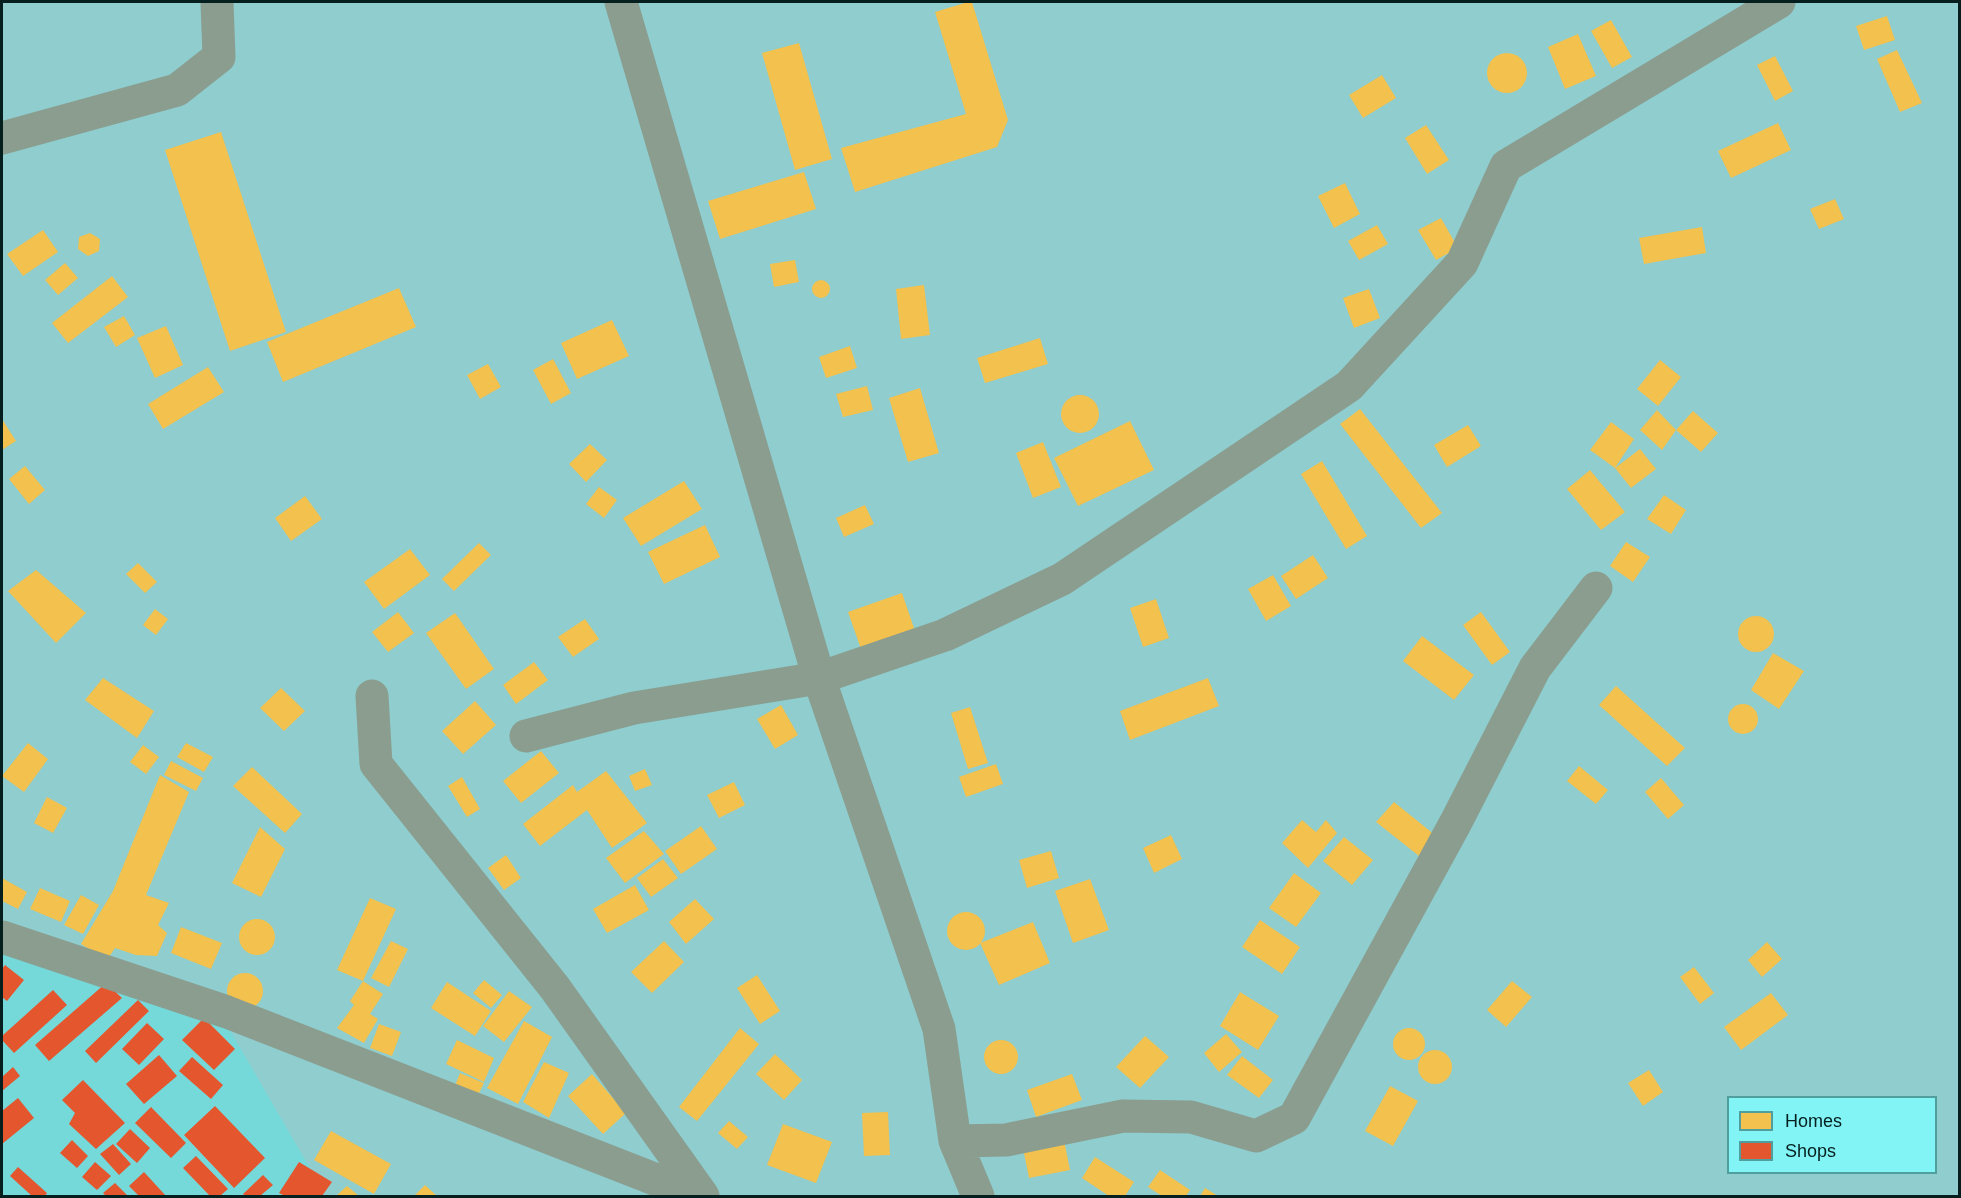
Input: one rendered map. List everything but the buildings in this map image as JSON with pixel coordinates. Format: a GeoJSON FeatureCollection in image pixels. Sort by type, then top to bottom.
{"type":"FeatureCollection","features":[{"type":"Feature","properties":{"kind":"street"},"geometry":{"type":"LineString","coordinates":[[2,138],[177,90],[219,57],[217,2]]}},
{"type":"Feature","properties":{"kind":"street"},"geometry":{"type":"LineString","coordinates":[[621,2],[819,678],[939,1029],[955,1141],[978,1197]]}},
{"type":"Feature","properties":{"kind":"street"},"geometry":{"type":"LineString","coordinates":[[526,736],[634,708],[819,678],[945,635],[1062,579],[1348,386],[1462,262],[1506,166],[1779,2]]}},
{"type":"Feature","properties":{"kind":"street"},"geometry":{"type":"LineString","coordinates":[[955,1141],[1006,1140],[1123,1116],[1191,1117],[1256,1136],[1294,1118],[1456,822],[1535,668],[1596,588]]}},
{"type":"Feature","properties":{"kind":"street"},"geometry":{"type":"LineString","coordinates":[[372,696],[376,764],[555,988],[703,1197]]}},
{"type":"Feature","properties":{"kind":"street"},"geometry":{"type":"LineString","coordinates":[[2,937],[227,1012],[698,1197]]}},
{"type":"Feature","properties":{"kind":"shaded area"},"geometry":{"type":"Polygon","coordinates":[[[2,951],[224,1020],[311,1170],[285,1196],[2,1196],[2,951]]]}}]}
